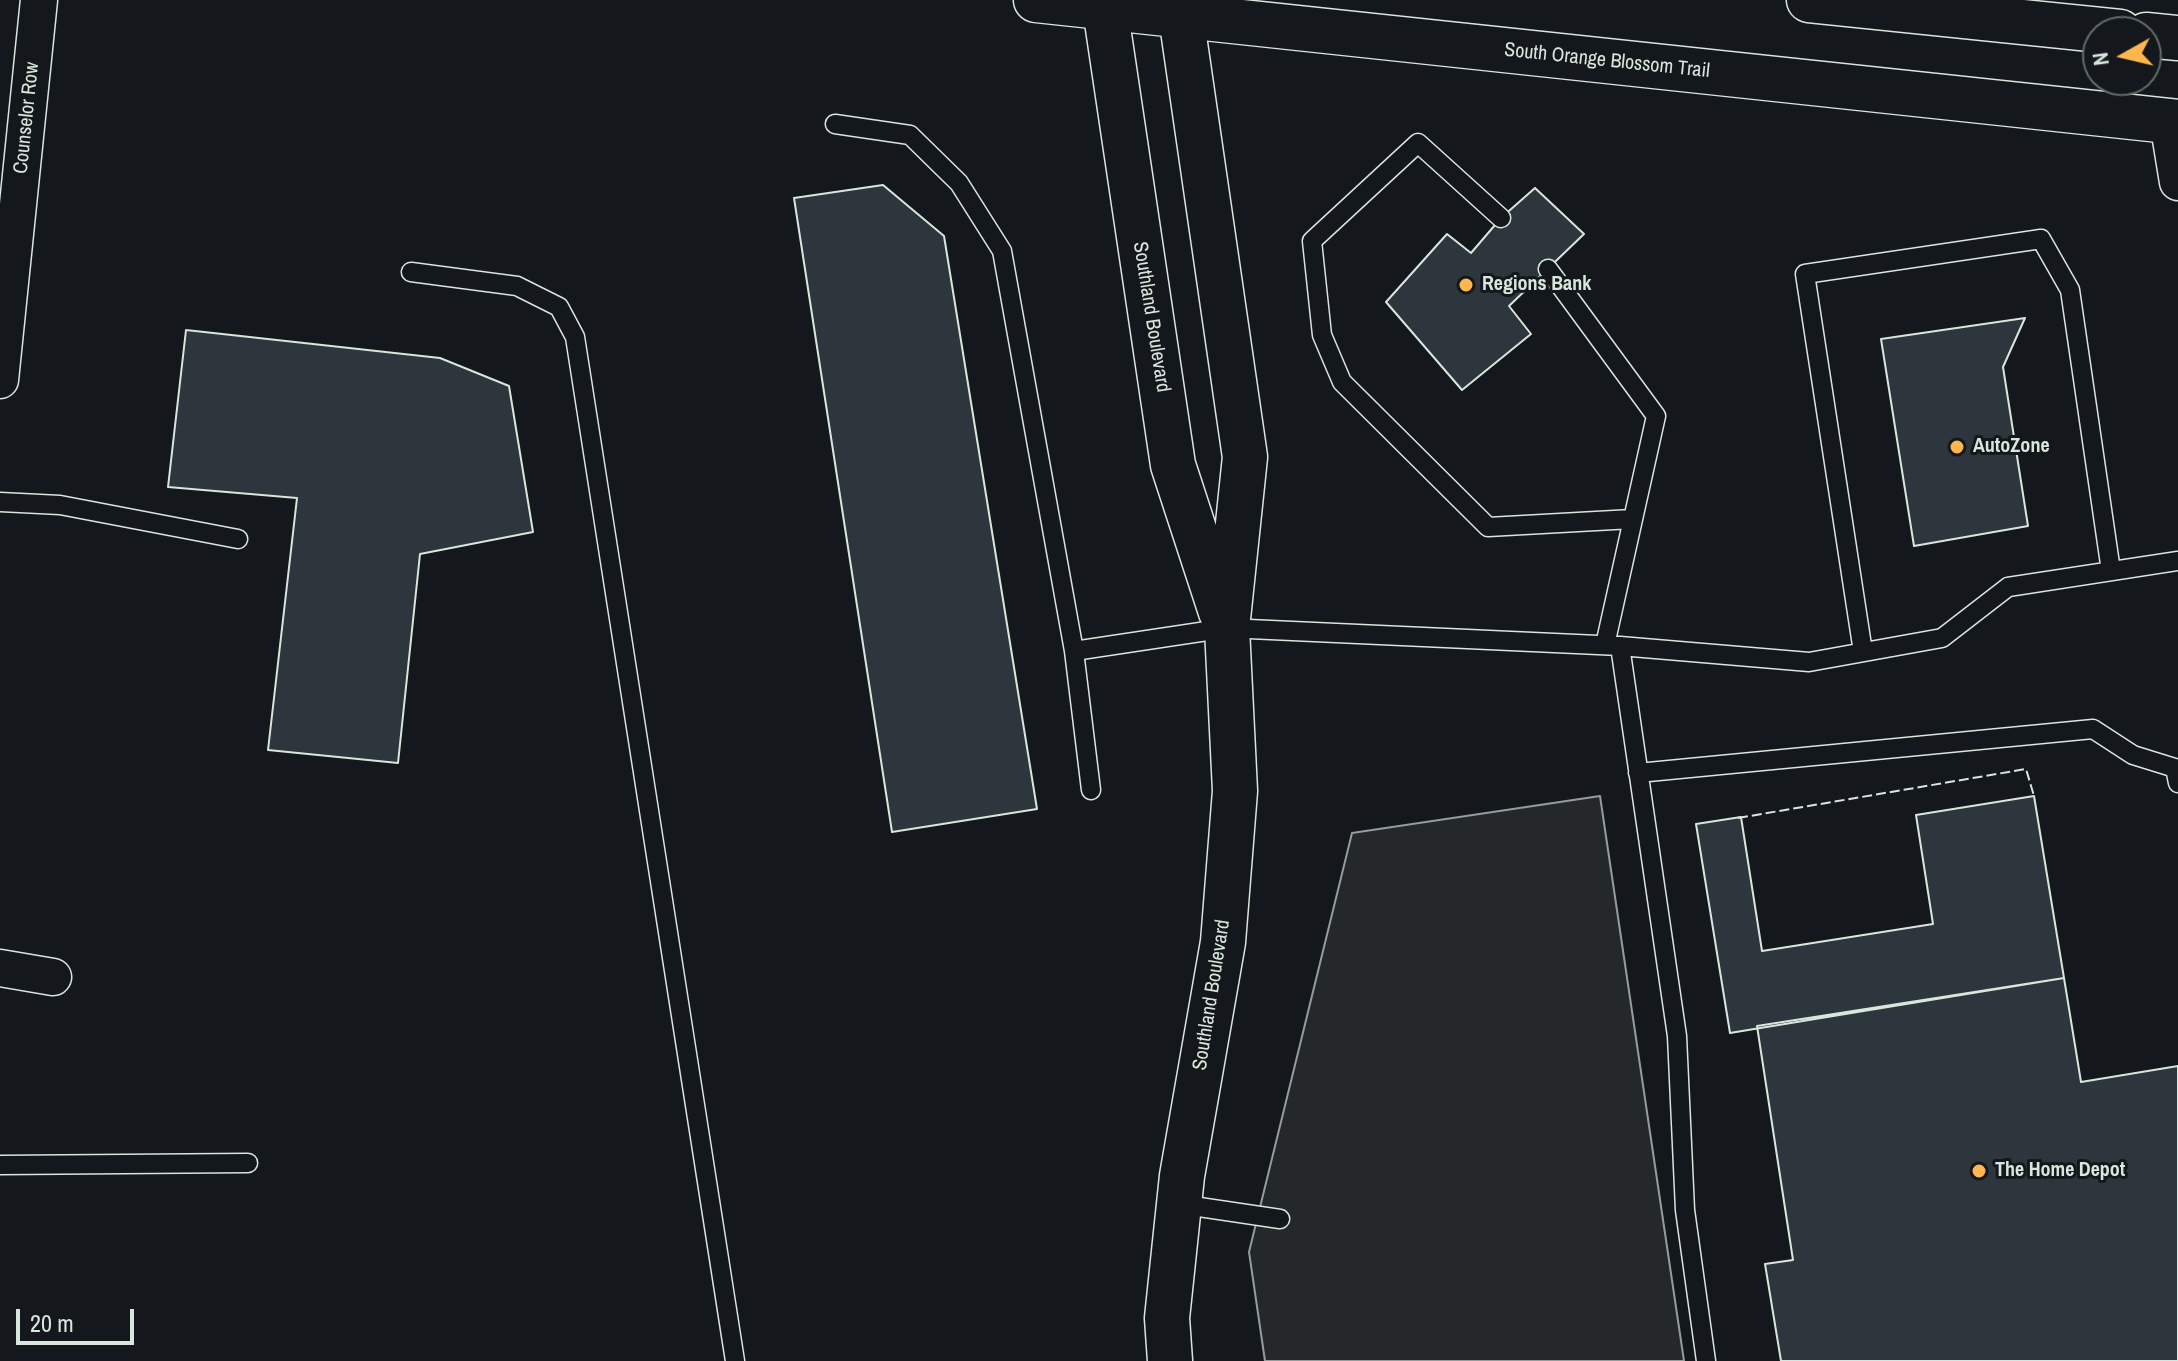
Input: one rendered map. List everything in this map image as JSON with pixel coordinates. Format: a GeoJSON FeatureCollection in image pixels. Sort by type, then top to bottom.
{"type":"FeatureCollection","features":[{"type":"Feature","properties":{"kind":"street","name":"Counselor Row"},"geometry":{"type":"LineString","coordinates":[[0,380],[39,0]]}},
{"type":"Feature","properties":{"kind":"street","name":"South Orange Blossom Trail"},"geometry":{"type":"LineString","coordinates":[[1036,0],[1177,8],[2173,121]]}},
{"type":"Feature","properties":{"kind":"street"},"geometry":{"type":"LineString","coordinates":[[1809,0],[2082,28]]}},
{"type":"Feature","properties":{"kind":"street","name":"Southland Boulevard"},"geometry":{"type":"LineString","coordinates":[[1107,4],[1173,465],[1227,628]]}},
{"type":"Feature","properties":{"kind":"street","name":"Southland Boulevard"},"geometry":{"type":"LineString","coordinates":[[1170,1361],[1167,1318],[1179,1204],[1223,942],[1234,806],[1227,628],[1245,457],[1177,8]]}},
{"type":"Feature","properties":{"kind":"street"},"geometry":{"type":"LineString","coordinates":[[2173,121],[2178,182]]}},
{"type":"Feature","properties":{"kind":"street"},"geometry":{"type":"LineString","coordinates":[[0,968],[53,977]]}},
{"type":"Feature","properties":{"kind":"lane"},"geometry":{"type":"LineString","coordinates":[[835,124],[910,135],[959,183],[1002,251],[1074,651],[1091,790]]}},
{"type":"Feature","properties":{"kind":"lane"},"geometry":{"type":"LineString","coordinates":[[1501,218],[1418,143],[1312,241],[1322,335],[1342,382],[1488,527],[1632,519]]}},
{"type":"Feature","properties":{"kind":"lane"},"geometry":{"type":"LineString","coordinates":[[1863,652],[1805,274],[2041,239],[2070,290],[2111,571]]}},
{"type":"Feature","properties":{"kind":"lane"},"geometry":{"type":"LineString","coordinates":[[1548,269],[1656,416],[1632,519],[1612,645],[1638,773],[1677,1036],[1685,1210],[1706,1361]]}},
{"type":"Feature","properties":{"kind":"lane"},"geometry":{"type":"LineString","coordinates":[[411,272],[517,286],[559,307],[575,337],[731,1360]]}},
{"type":"Feature","properties":{"kind":"lane"},"geometry":{"type":"LineString","coordinates":[[0,502],[60,505],[238,539]]}},
{"type":"Feature","properties":{"kind":"lane"},"geometry":{"type":"LineString","coordinates":[[1074,651],[1227,628],[1612,645],[1809,662],[1942,638],[2008,587],[2178,561]]}},
{"type":"Feature","properties":{"kind":"lane"},"geometry":{"type":"LineString","coordinates":[[1638,773],[2093,729],[2133,755],[2175,768],[2178,783]]}},
{"type":"Feature","properties":{"kind":"lane"},"geometry":{"type":"LineString","coordinates":[[0,1165],[248,1163]]}},
{"type":"Feature","properties":{"kind":"lane"},"geometry":{"type":"LineString","coordinates":[[1179,1204],[1280,1219]]}},
{"type":"Feature","properties":{"kind":"shaded area"},"geometry":{"type":"Polygon","coordinates":[[[1600,796],[1684,1361],[1265,1361],[1249,1252],[1352,833],[1600,796]]]}},
{"type":"Feature","properties":{"kind":"building"},"geometry":{"type":"Polygon","coordinates":[[[883,185],[944,236],[1037,809],[892,832],[794,198],[883,185]]]}},
{"type":"Feature","properties":{"kind":"building","name":"Regions Bank"},"geometry":{"type":"Polygon","coordinates":[[[1535,188],[1584,234],[1509,306],[1531,334],[1462,390],[1386,302],[1447,234],[1471,253],[1501,218],[1535,188]]]}},
{"type":"Feature","properties":{"kind":"building","name":"AutoZone"},"geometry":{"type":"Polygon","coordinates":[[[2025,318],[2003,367],[2028,526],[1914,546],[1881,339],[2025,318]]]}},
{"type":"Feature","properties":{"kind":"building"},"geometry":{"type":"Polygon","coordinates":[[[186,330],[440,358],[509,386],[533,532],[420,554],[398,763],[268,750],[297,498],[168,487],[186,330]]]}},
{"type":"Feature","properties":{"kind":"building"},"geometry":{"type":"Polygon","coordinates":[[[2034,796],[2064,978],[1730,1033],[1696,824],[1741,817],[1762,951],[1933,924],[1916,815],[2034,796]]]}},
{"type":"Feature","properties":{"kind":"building","name":"The Home Depot"},"geometry":{"type":"Polygon","coordinates":[[[2064,978],[2081,1082],[2178,1066],[2178,1361],[1781,1361],[1765,1264],[1793,1260],[1757,1026],[2064,978]]]}},
{"type":"Feature","properties":{"kind":"fence"},"geometry":{"type":"LineString","coordinates":[[1738,818],[2026,769],[2034,796]]}},
{"type":"Feature","properties":{"kind":"place","name":"Regions Bank"},"geometry":{"type":"Point","coordinates":[1466,285]}},
{"type":"Feature","properties":{"kind":"place","name":"AutoZone"},"geometry":{"type":"Point","coordinates":[1957,447]}},
{"type":"Feature","properties":{"kind":"place","name":"The Home Depot"},"geometry":{"type":"Point","coordinates":[1979,1171]}}]}
